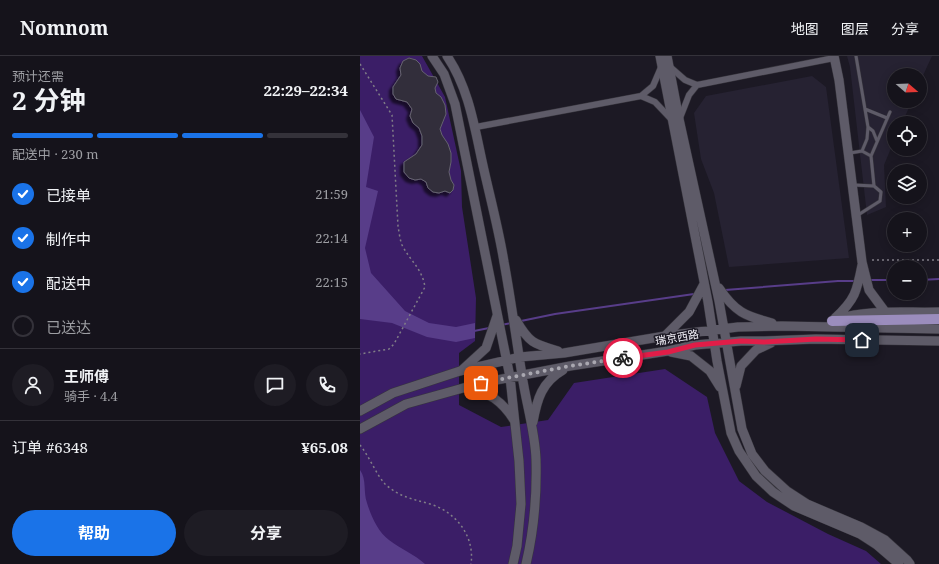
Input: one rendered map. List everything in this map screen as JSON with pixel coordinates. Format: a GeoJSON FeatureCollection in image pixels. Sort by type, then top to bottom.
{"type":"FeatureCollection","features":[{"type":"Feature","properties":{"kind":"main road"},"geometry":{"type":"LineString","coordinates":[[832,321],[939,319]]}},
{"type":"Feature","properties":{"kind":"street"},"geometry":{"type":"LineString","coordinates":[[432,56],[444,74],[455,104],[510,378],[516,423],[521,504],[517,546],[513,564]]}},
{"type":"Feature","properties":{"kind":"street"},"geometry":{"type":"LineString","coordinates":[[447,56],[455,68],[476,127],[504,261],[532,429],[536,458],[535,504],[530,546],[526,564]]}},
{"type":"Feature","properties":{"kind":"street"},"geometry":{"type":"LineString","coordinates":[[660,56],[665,66],[676,120],[703,281],[731,433],[739,452],[756,476],[773,492],[794,506],[860,534],[878,545],[899,564]]}},
{"type":"Feature","properties":{"kind":"street"},"geometry":{"type":"LineString","coordinates":[[476,127],[641,96],[654,86],[665,66],[667,56]]}},
{"type":"Feature","properties":{"kind":"street"},"geometry":{"type":"LineString","coordinates":[[665,66],[685,80],[697,85],[834,57],[839,80],[856,216],[869,290],[886,313]]}},
{"type":"Feature","properties":{"kind":"street"},"geometry":{"type":"LineString","coordinates":[[676,120],[689,95],[697,85]]}},
{"type":"Feature","properties":{"kind":"street"},"geometry":{"type":"LineString","coordinates":[[641,96],[655,102],[676,120],[715,281],[723,301],[724,329],[742,429],[752,454],[765,471],[787,491],[807,504],[861,527],[885,540],[910,564]]}},
{"type":"Feature","properties":{"kind":"street"},"geometry":{"type":"LineString","coordinates":[[488,264],[492,268],[498,269],[503,265],[504,261]]}},
{"type":"Feature","properties":{"kind":"street"},"geometry":{"type":"LineString","coordinates":[[832,321],[845,309],[857,291],[865,262]]}},
{"type":"Feature","properties":{"kind":"street"},"geometry":{"type":"LineString","coordinates":[[664,336],[689,312],[696,300],[703,281]]}},
{"type":"Feature","properties":{"kind":"street"},"geometry":{"type":"LineString","coordinates":[[723,301],[738,311],[753,318],[782,326]]}},
{"type":"Feature","properties":{"kind":"street"},"geometry":{"type":"LineString","coordinates":[[813,326],[852,315],[872,313],[939,312]]}},
{"type":"Feature","properties":{"kind":"street"},"geometry":{"type":"LineString","coordinates":[[513,314],[523,332],[535,344],[564,353]]}},
{"type":"Feature","properties":{"kind":"street"},"geometry":{"type":"LineString","coordinates":[[460,371],[486,348],[497,316]]}},
{"type":"Feature","properties":{"kind":"street","name":"瑞京西路"},"geometry":{"type":"LineString","coordinates":[[360,411],[393,393],[460,371],[520,357],[564,353],[664,336],[712,330],[782,326],[939,328]]}},
{"type":"Feature","properties":{"kind":"street","name":"瑞京西路"},"geometry":{"type":"LineString","coordinates":[[360,429],[406,404],[481,383],[570,366],[668,352],[695,345],[741,341],[816,339],[939,341]]}},
{"type":"Feature","properties":{"kind":"street"},"geometry":{"type":"LineString","coordinates":[[735,389],[741,366],[756,350],[776,341]]}},
{"type":"Feature","properties":{"kind":"street"},"geometry":{"type":"LineString","coordinates":[[668,352],[691,356],[710,371],[724,392]]}},
{"type":"Feature","properties":{"kind":"street"},"geometry":{"type":"LineString","coordinates":[[532,429],[535,409],[542,390],[555,375],[570,366]]}},
{"type":"Feature","properties":{"kind":"street"},"geometry":{"type":"LineString","coordinates":[[463,388],[479,390],[493,398],[505,407],[516,423]]}},
{"type":"Feature","properties":{"kind":"street"},"geometry":{"type":"LineString","coordinates":[[519,461],[521,454],[526,451],[532,452],[536,458]]}},
{"type":"Feature","properties":{"kind":"lane"},"geometry":{"type":"LineString","coordinates":[[856,56],[868,127],[867,139],[862,151]]}},
{"type":"Feature","properties":{"kind":"lane"},"geometry":{"type":"LineString","coordinates":[[864,109],[887,118],[871,156],[874,186]]}},
{"type":"Feature","properties":{"kind":"lane"},"geometry":{"type":"LineString","coordinates":[[888,116],[890,112]]}},
{"type":"Feature","properties":{"kind":"lane"},"geometry":{"type":"LineString","coordinates":[[868,127],[873,131],[877,141]]}},
{"type":"Feature","properties":{"kind":"lane"},"geometry":{"type":"LineString","coordinates":[[848,153],[862,151],[871,156]]}},
{"type":"Feature","properties":{"kind":"lane"},"geometry":{"type":"LineString","coordinates":[[852,184],[874,186],[881,192],[880,201],[856,216]]}},
{"type":"Feature","properties":{"kind":"path"},"geometry":{"type":"LineString","coordinates":[[360,64],[392,115],[398,226],[402,244],[419,268],[424,279],[425,287],[394,344],[389,349],[360,354]]}},
{"type":"Feature","properties":{"kind":"path"},"geometry":{"type":"LineString","coordinates":[[865,262],[939,260]]}},
{"type":"Feature","properties":{"kind":"path"},"geometry":{"type":"LineString","coordinates":[[360,445],[385,484],[404,497],[443,509],[453,517],[465,530],[471,544],[471,564]]}},
{"type":"Feature","properties":{"kind":"shaded area"},"geometry":{"type":"Polygon","coordinates":[[[360,56],[422,56],[445,97],[461,171],[462,207],[476,298],[475,341],[459,353],[459,405],[501,427],[548,420],[574,383],[665,369],[707,397],[715,433],[739,481],[767,502],[828,534],[866,551],[881,564],[360,564],[360,56]]]}},
{"type":"Feature","properties":{"kind":"shaded area"},"geometry":{"type":"Polygon","coordinates":[[[847,56],[932,56],[926,68],[887,68],[887,108],[909,108],[905,116],[887,116],[888,156],[884,165],[886,207],[867,215],[850,67],[847,56]]]}},
{"type":"Feature","properties":{"kind":"shaded area"},"geometry":{"type":"Polygon","coordinates":[[[812,76],[826,87],[849,258],[729,267],[714,193],[701,159],[694,113],[706,96],[812,76]]]}},
{"type":"Feature","properties":{"kind":"shaded area"},"geometry":{"type":"Polygon","coordinates":[[[360,110],[374,137],[366,187],[378,191],[365,248],[371,273],[405,311],[429,323],[456,327],[475,323],[475,338],[456,342],[427,337],[392,323],[360,319],[360,110]]]}},
{"type":"Feature","properties":{"kind":"shaded area"},"geometry":{"type":"Polygon","coordinates":[[[360,470],[364,482],[367,503],[378,528],[385,537],[425,564],[360,564],[360,470]]]}},
{"type":"Feature","properties":{"kind":"building"},"geometry":{"type":"Polygon","coordinates":[[[409,58],[416,60],[420,64],[422,71],[428,76],[436,77],[438,82],[435,88],[436,93],[441,97],[445,105],[446,114],[440,129],[451,153],[449,172],[454,185],[453,190],[450,193],[445,191],[439,193],[433,192],[428,188],[426,182],[421,179],[415,180],[409,178],[404,172],[404,162],[416,154],[422,145],[422,136],[419,128],[413,123],[410,116],[412,109],[407,102],[396,99],[393,94],[393,87],[401,75],[400,68],[403,61],[409,58]]]}},
{"type":"Feature","properties":{"kind":"waterway"},"geometry":{"type":"LineString","coordinates":[[927,280],[939,279]]}},
{"type":"Feature","properties":{"kind":"waterway"},"geometry":{"type":"LineString","coordinates":[[870,280],[887,280]]}},
{"type":"Feature","properties":{"kind":"waterway"},"geometry":{"type":"LineString","coordinates":[[725,290],[838,281],[856,281]]}},
{"type":"Feature","properties":{"kind":"waterway"},"geometry":{"type":"LineString","coordinates":[[521,321],[555,314],[694,294]]}},
{"type":"Feature","properties":{"kind":"waterway"},"geometry":{"type":"LineString","coordinates":[[501,325],[511,323]]}},
{"type":"Feature","properties":{"kind":"waterway"},"geometry":{"type":"LineString","coordinates":[[474,331],[489,328]]}},
{"type":"Feature","properties":{"kind":"way so far"},"geometry":{"type":"LineString","coordinates":[[481,383],[570,366],[623,358]]}},
{"type":"Feature","properties":{"kind":"route"},"geometry":{"type":"LineString","coordinates":[[623,358],[668,352],[695,345],[741,341],[764,342],[816,339],[862,340]]}}]}
